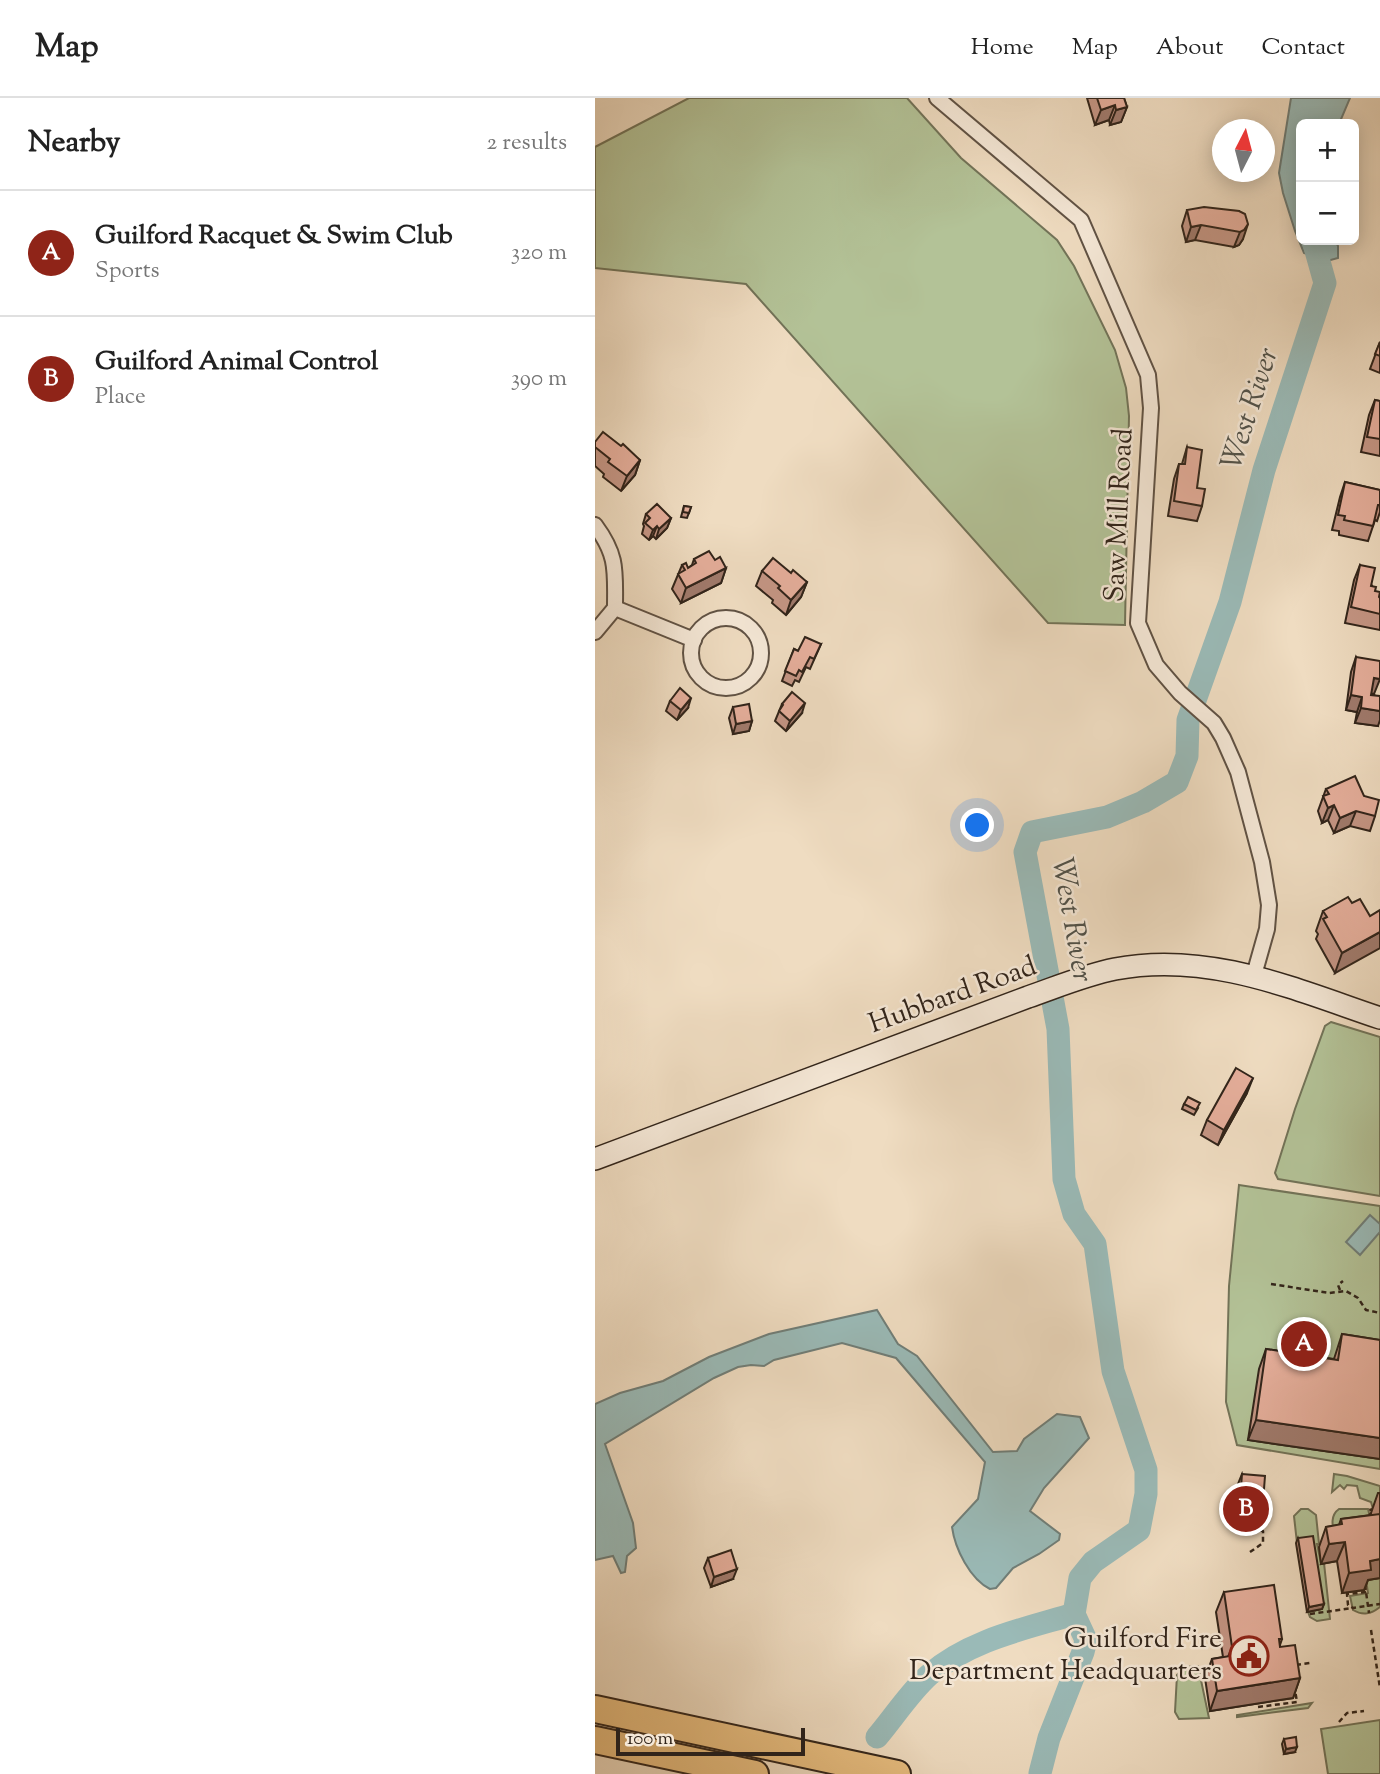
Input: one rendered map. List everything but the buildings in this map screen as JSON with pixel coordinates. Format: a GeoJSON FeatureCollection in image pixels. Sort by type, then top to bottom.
{"type":"FeatureCollection","features":[{"type":"Feature","properties":{"kind":"highway"},"geometry":{"type":"LineString","coordinates":[[595,1709],[897,1774]]}},
{"type":"Feature","properties":{"kind":"highway"},"geometry":{"type":"LineString","coordinates":[[595,1740],[755,1774]]}},
{"type":"Feature","properties":{"kind":"street","name":"Saw Mill Road"},"geometry":{"type":"LineString","coordinates":[[937,98],[1081,220],[1148,375],[1151,408],[1138,623],[1156,665],[1181,693],[1202,711],[1223,737],[1238,772],[1264,873],[1269,905],[1267,927],[1254,975]]}},
{"type":"Feature","properties":{"kind":"street"},"geometry":{"type":"LineString","coordinates":[[595,525],[606,539],[614,557],[615,608],[595,632]]}},
{"type":"Feature","properties":{"kind":"street"},"geometry":{"type":"LineString","coordinates":[[615,608],[694,640]]}},
{"type":"Feature","properties":{"kind":"street"},"geometry":{"type":"LineString","coordinates":[[727,618],[741,622],[753,631],[760,643],[761,656],[757,671],[745,683],[732,688],[718,687],[705,681],[694,668],[691,653],[694,640],[699,631],[715,620],[727,618]]}},
{"type":"Feature","properties":{"kind":"street","name":"Hubbard Road"},"geometry":{"type":"LineString","coordinates":[[595,1159],[1028,997],[1117,969],[1174,965],[1219,968],[1254,975],[1380,1017]]}},
{"type":"Feature","properties":{"kind":"path"},"geometry":{"type":"LineString","coordinates":[[1340,1290],[1338,1285],[1343,1281]]}},
{"type":"Feature","properties":{"kind":"path"},"geometry":{"type":"LineString","coordinates":[[1271,1284],[1329,1293],[1340,1290],[1354,1295],[1366,1311],[1380,1313]]}},
{"type":"Feature","properties":{"kind":"path"},"geometry":{"type":"LineString","coordinates":[[1366,1505],[1371,1521]]}},
{"type":"Feature","properties":{"kind":"path"},"geometry":{"type":"LineString","coordinates":[[1369,1510],[1380,1508]]}},
{"type":"Feature","properties":{"kind":"path"},"geometry":{"type":"LineString","coordinates":[[1250,1552],[1263,1543],[1263,1531],[1256,1531],[1257,1521]]}},
{"type":"Feature","properties":{"kind":"path"},"geometry":{"type":"LineString","coordinates":[[1364,1580],[1369,1613]]}},
{"type":"Feature","properties":{"kind":"path"},"geometry":{"type":"LineString","coordinates":[[1353,1608],[1348,1605],[1347,1594],[1366,1592]]}},
{"type":"Feature","properties":{"kind":"path"},"geometry":{"type":"LineString","coordinates":[[1310,1614],[1380,1604]]}},
{"type":"Feature","properties":{"kind":"path"},"geometry":{"type":"LineString","coordinates":[[1371,1630],[1380,1688]]}},
{"type":"Feature","properties":{"kind":"path"},"geometry":{"type":"LineString","coordinates":[[1291,1660],[1292,1666],[1310,1663]]}},
{"type":"Feature","properties":{"kind":"path"},"geometry":{"type":"LineString","coordinates":[[1258,1707],[1297,1702],[1295,1690]]}},
{"type":"Feature","properties":{"kind":"path"},"geometry":{"type":"LineString","coordinates":[[1339,1722],[1347,1713],[1364,1711]]}},
{"type":"Feature","properties":{"kind":"green space"},"geometry":{"type":"Polygon","coordinates":[[[689,98],[907,98],[961,158],[1057,240],[1074,266],[1115,350],[1126,388],[1129,416],[1125,625],[1048,623],[746,284],[595,268],[595,147],[689,98]]]}},
{"type":"Feature","properties":{"kind":"green space"},"geometry":{"type":"Polygon","coordinates":[[[1331,1022],[1380,1037],[1380,1196],[1278,1179],[1275,1173],[1325,1026],[1331,1022]]]}},
{"type":"Feature","properties":{"kind":"green space"},"geometry":{"type":"Polygon","coordinates":[[[1239,1185],[1380,1206],[1380,1469],[1237,1445],[1226,1402],[1229,1286],[1239,1185]]]}},
{"type":"Feature","properties":{"kind":"green space"},"geometry":{"type":"Polygon","coordinates":[[[1334,1474],[1380,1486],[1380,1508],[1373,1509],[1371,1502],[1360,1498],[1357,1486],[1347,1485],[1344,1489],[1340,1485],[1332,1492],[1334,1474]]]}},
{"type":"Feature","properties":{"kind":"green space"},"geometry":{"type":"Polygon","coordinates":[[[1301,1509],[1308,1509],[1316,1515],[1317,1544],[1321,1563],[1324,1563],[1330,1619],[1317,1621],[1310,1617],[1308,1612],[1322,1609],[1297,1543],[1294,1516],[1301,1509]]]}},
{"type":"Feature","properties":{"kind":"green space"},"geometry":{"type":"Polygon","coordinates":[[[1339,1509],[1368,1509],[1374,1533],[1335,1539],[1333,1519],[1339,1509]]]}},
{"type":"Feature","properties":{"kind":"green space"},"geometry":{"type":"Polygon","coordinates":[[[1380,1578],[1380,1607],[1367,1613],[1353,1610],[1350,1596],[1368,1593],[1366,1580],[1380,1578]]]}},
{"type":"Feature","properties":{"kind":"green space"},"geometry":{"type":"Polygon","coordinates":[[[1198,1666],[1209,1718],[1179,1719],[1175,1712],[1177,1675],[1185,1667],[1198,1666]]]}},
{"type":"Feature","properties":{"kind":"green space"},"geometry":{"type":"Polygon","coordinates":[[[1312,1703],[1308,1708],[1237,1717],[1237,1715],[1312,1703]]]}},
{"type":"Feature","properties":{"kind":"green space"},"geometry":{"type":"Polygon","coordinates":[[[1380,1720],[1380,1774],[1328,1774],[1321,1729],[1380,1720]]]}},
{"type":"Feature","properties":{"kind":"water"},"geometry":{"type":"Polygon","coordinates":[[[1291,98],[1350,98],[1341,119],[1296,119],[1296,233],[1279,173],[1291,98]]]}},
{"type":"Feature","properties":{"kind":"water"},"geometry":{"type":"Polygon","coordinates":[[[1301,245],[1338,246],[1338,258],[1327,261],[1304,253],[1301,245]]]}},
{"type":"Feature","properties":{"kind":"water"},"geometry":{"type":"Polygon","coordinates":[[[1370,1215],[1380,1224],[1380,1232],[1360,1255],[1346,1242],[1370,1215]]]}},
{"type":"Feature","properties":{"kind":"water"},"geometry":{"type":"Polygon","coordinates":[[[877,1310],[898,1344],[917,1356],[993,1452],[1017,1451],[1024,1439],[1057,1414],[1080,1417],[1089,1438],[1044,1488],[1030,1511],[1060,1534],[1059,1540],[1013,1568],[996,1588],[990,1589],[976,1578],[956,1545],[952,1527],[978,1499],[985,1462],[896,1358],[842,1343],[774,1360],[764,1366],[738,1367],[714,1378],[605,1444],[633,1523],[636,1548],[627,1556],[625,1572],[621,1573],[613,1556],[595,1560],[595,1404],[620,1393],[663,1381],[709,1357],[769,1334],[877,1310]]]}},
{"type":"Feature","properties":{"kind":"waterway","name":"West River"},"geometry":{"type":"LineString","coordinates":[[1074,1614],[1080,1578],[1093,1562],[1139,1530],[1146,1494],[1146,1470],[1113,1371],[1095,1244],[1074,1214],[1064,1179],[1058,1029],[1025,852],[1032,832],[1107,817],[1143,802],[1177,782],[1187,756],[1188,720],[1230,602],[1264,470],[1325,283],[1314,245]]}},
{"type":"Feature","properties":{"kind":"waterway"},"geometry":{"type":"LineString","coordinates":[[877,1737],[915,1689],[929,1675],[961,1653],[998,1637],[1074,1614]]}},
{"type":"Feature","properties":{"kind":"waterway"},"geometry":{"type":"LineString","coordinates":[[1040,1773],[1049,1738],[1086,1640],[1074,1614]]}},
{"type":"Feature","properties":{"kind":"place","name":"Guilford Racquet & Swim Club"},"geometry":{"type":"Point","coordinates":[1304,1344]}},
{"type":"Feature","properties":{"kind":"place","name":"Guilford Animal Control"},"geometry":{"type":"Point","coordinates":[1246,1509]}},
{"type":"Feature","properties":{"kind":"place","name":"Guilford Fire Department Headquarters"},"geometry":{"type":"Point","coordinates":[1249,1656]}}]}
